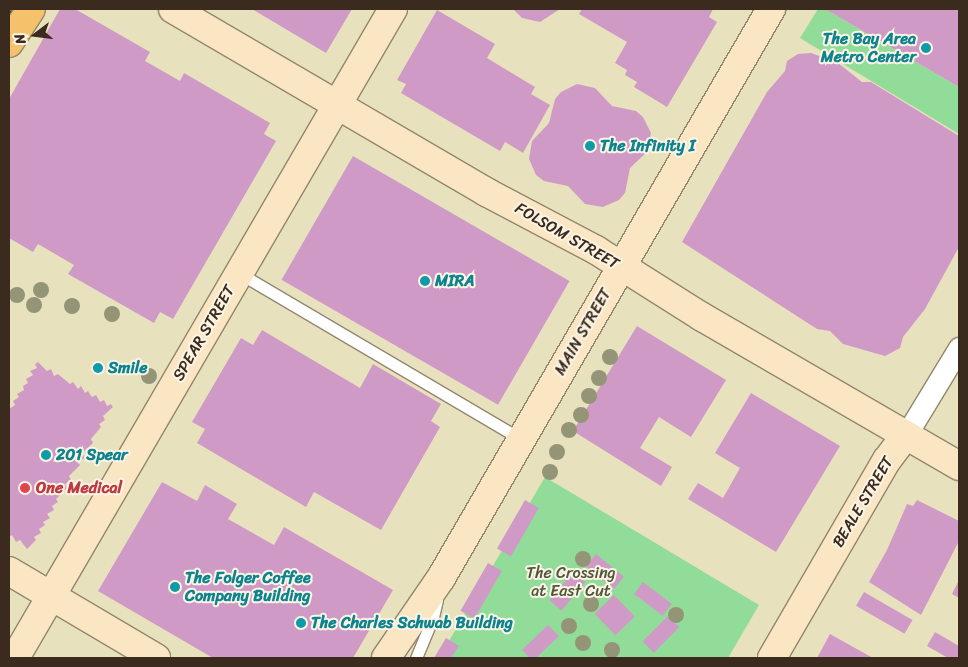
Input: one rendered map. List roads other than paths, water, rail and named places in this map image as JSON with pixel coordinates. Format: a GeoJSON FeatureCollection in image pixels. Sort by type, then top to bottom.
{"type":"FeatureCollection","features":[{"type":"Feature","properties":{"kind":"main road"},"geometry":{"type":"LineString","coordinates":[[9,43],[31,9]]}},
{"type":"Feature","properties":{"kind":"street","name":"FOLSOM STREET"},"geometry":{"type":"LineString","coordinates":[[173,9],[620,266],[959,466]]}},
{"type":"Feature","properties":{"kind":"street","name":"SPEAR STREET"},"geometry":{"type":"LineString","coordinates":[[15,658],[393,9]]}},
{"type":"Feature","properties":{"kind":"street","name":"MAIN STREET"},"geometry":{"type":"LineString","coordinates":[[386,658],[441,578],[620,266],[771,9]]}},
{"type":"Feature","properties":{"kind":"street","name":"BEALE STREET"},"geometry":{"type":"LineString","coordinates":[[772,658],[887,460],[906,435],[959,348]]}},
{"type":"Feature","properties":{"kind":"street"},"geometry":{"type":"LineString","coordinates":[[9,571],[156,658]]}},
{"type":"Feature","properties":{"kind":"lane"},"geometry":{"type":"LineString","coordinates":[[239,273],[521,439]]}},
{"type":"Feature","properties":{"kind":"lane","name":"MAIN STREET"},"geometry":{"type":"LineString","coordinates":[[416,658],[433,617],[441,578]]}},
{"type":"Feature","properties":{"kind":"tram line"},"geometry":{"type":"LineString","coordinates":[[9,13],[11,9]]}},
{"type":"Feature","properties":{"kind":"place","name":"The Bay Area Metro Center"},"geometry":{"type":"Point","coordinates":[926,48]}},
{"type":"Feature","properties":{"kind":"place","name":"The Infinity I"},"geometry":{"type":"Point","coordinates":[590,146]}},
{"type":"Feature","properties":{"kind":"place","name":"MIRA"},"geometry":{"type":"Point","coordinates":[425,281]}},
{"type":"Feature","properties":{"kind":"place","name":"Smile"},"geometry":{"type":"Point","coordinates":[98,368]}},
{"type":"Feature","properties":{"kind":"place","name":"201 Spear"},"geometry":{"type":"Point","coordinates":[46,455]}},
{"type":"Feature","properties":{"kind":"place","name":"One Medical"},"geometry":{"type":"Point","coordinates":[25,488]}},
{"type":"Feature","properties":{"kind":"place","name":"The Folger Coffee Company Building"},"geometry":{"type":"Point","coordinates":[175,587]}},
{"type":"Feature","properties":{"kind":"place","name":"The Charles Schwab Building"},"geometry":{"type":"Point","coordinates":[301,623]}},
{"type":"Feature","properties":{"kind":"park label","name":"The Crossing at East Cut"},"geometry":{"type":"Point","coordinates":[571,582]}}]}
